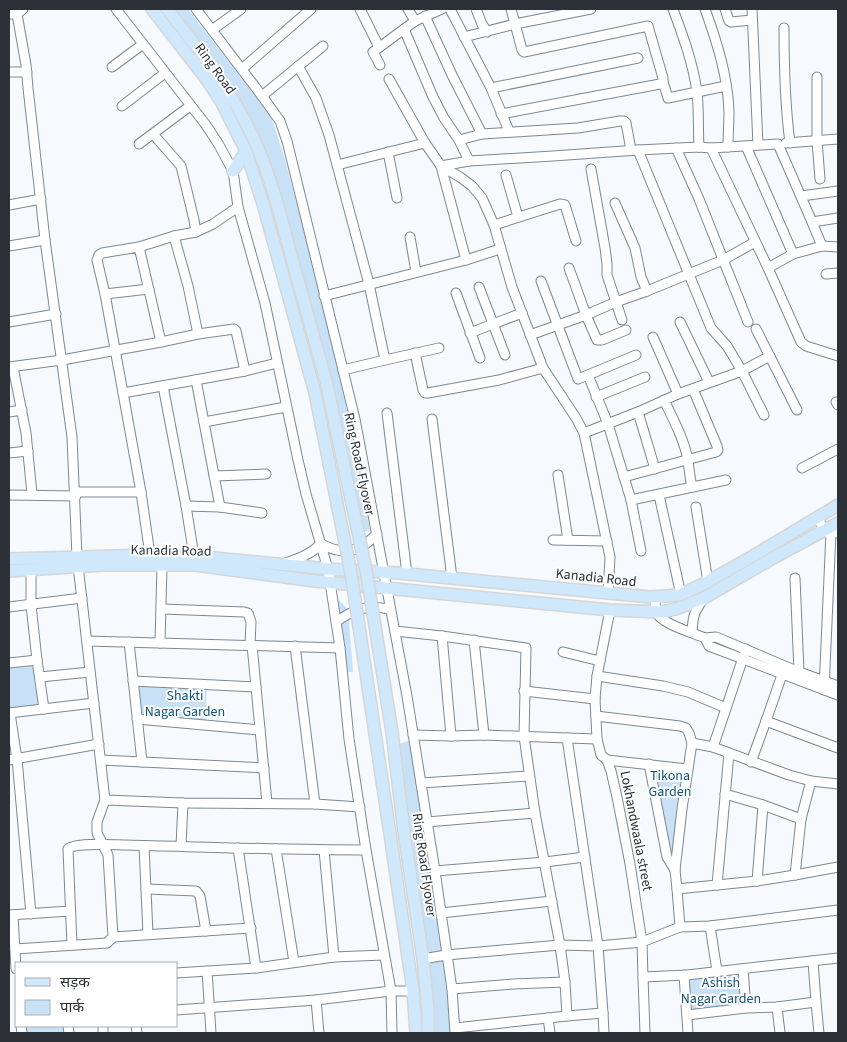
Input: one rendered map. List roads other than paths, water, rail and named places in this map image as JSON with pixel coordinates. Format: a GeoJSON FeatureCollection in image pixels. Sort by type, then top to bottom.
{"type":"FeatureCollection","features":[{"type":"Feature","properties":{"kind":"main road","name":"Ring Road"},"geometry":{"type":"LineString","coordinates":[[152,9],[207,80],[222,103],[246,151]]}},
{"type":"Feature","properties":{"kind":"main road","name":"Ring Road Flyover"},"geometry":{"type":"LineString","coordinates":[[167,9],[216,73],[234,101],[252,135],[284,227],[326,382],[366,570],[392,732],[422,959]]}},
{"type":"Feature","properties":{"kind":"main road"},"geometry":{"type":"LineString","coordinates":[[233,171],[246,151]]}},
{"type":"Feature","properties":{"kind":"main road","name":"Ring Road Flyover"},"geometry":{"type":"LineString","coordinates":[[246,151],[263,204],[315,393],[351,573],[413,991]]}},
{"type":"Feature","properties":{"kind":"main road","name":"Kanadia Road"},"geometry":{"type":"LineString","coordinates":[[9,571],[31,570],[78,562],[150,556],[194,556],[328,569],[452,578],[642,597],[681,595],[708,582],[838,505]]}},
{"type":"Feature","properties":{"kind":"main road","name":"Kanadia Road"},"geometry":{"type":"LineString","coordinates":[[78,562],[162,565],[195,564],[331,583],[610,610],[656,612],[676,609],[704,598],[773,558],[833,530]]}},
{"type":"Feature","properties":{"kind":"main road"},"geometry":{"type":"LineString","coordinates":[[9,559],[78,562]]}},
{"type":"Feature","properties":{"kind":"main road"},"geometry":{"type":"LineString","coordinates":[[422,959],[428,1009],[428,1033]]}},
{"type":"Feature","properties":{"kind":"main road"},"geometry":{"type":"LineString","coordinates":[[413,991],[416,1033]]}},
{"type":"Feature","properties":{"kind":"street"},"geometry":{"type":"LineString","coordinates":[[116,9],[219,144],[233,171],[238,207],[265,303],[306,494],[331,583],[349,739],[391,991],[392,1033]]}},
{"type":"Feature","properties":{"kind":"street"},"geometry":{"type":"LineString","coordinates":[[196,9],[280,121],[287,141],[355,420],[377,534],[435,871],[452,989],[455,1031],[548,1018],[603,1014]]}},
{"type":"Feature","properties":{"kind":"street"},"geometry":{"type":"LineString","coordinates":[[212,30],[241,9]]}},
{"type":"Feature","properties":{"kind":"street"},"geometry":{"type":"LineString","coordinates":[[242,69],[311,9]]}},
{"type":"Feature","properties":{"kind":"street"},"geometry":{"type":"LineString","coordinates":[[360,9],[379,47]]}},
{"type":"Feature","properties":{"kind":"street"},"geometry":{"type":"LineString","coordinates":[[408,9],[415,22]]}},
{"type":"Feature","properties":{"kind":"street"},"geometry":{"type":"LineString","coordinates":[[380,65],[373,52],[415,22],[442,9]]}},
{"type":"Feature","properties":{"kind":"street"},"geometry":{"type":"LineString","coordinates":[[450,9],[491,88],[509,131]]}},
{"type":"Feature","properties":{"kind":"street"},"geometry":{"type":"LineString","coordinates":[[476,9],[487,32]]}},
{"type":"Feature","properties":{"kind":"street"},"geometry":{"type":"LineString","coordinates":[[511,9],[522,50],[526,52],[648,26],[668,98],[726,86]]}},
{"type":"Feature","properties":{"kind":"street"},"geometry":{"type":"LineString","coordinates":[[464,37],[561,12],[591,9]]}},
{"type":"Feature","properties":{"kind":"street"},"geometry":{"type":"LineString","coordinates":[[673,9],[691,64],[697,93],[698,147]]}},
{"type":"Feature","properties":{"kind":"street"},"geometry":{"type":"LineString","coordinates":[[705,9],[724,74],[729,110],[728,147]]}},
{"type":"Feature","properties":{"kind":"street"},"geometry":{"type":"LineString","coordinates":[[725,9],[731,22],[752,20]]}},
{"type":"Feature","properties":{"kind":"street"},"geometry":{"type":"LineString","coordinates":[[752,9],[758,145]]}},
{"type":"Feature","properties":{"kind":"street"},"geometry":{"type":"LineString","coordinates":[[15,11],[26,72],[72,437],[78,562],[105,800],[97,822],[97,833],[108,855],[113,937]]}},
{"type":"Feature","properties":{"kind":"street"},"geometry":{"type":"LineString","coordinates":[[425,16],[482,134]]}},
{"type":"Feature","properties":{"kind":"street"},"geometry":{"type":"LineString","coordinates":[[784,28],[784,80],[790,143]]}},
{"type":"Feature","properties":{"kind":"street"},"geometry":{"type":"LineString","coordinates":[[404,29],[433,97],[459,140],[469,161]]}},
{"type":"Feature","properties":{"kind":"street"},"geometry":{"type":"LineString","coordinates":[[112,67],[143,44]]}},
{"type":"Feature","properties":{"kind":"street"},"geometry":{"type":"LineString","coordinates":[[262,96],[323,46]]}},
{"type":"Feature","properties":{"kind":"street"},"geometry":{"type":"LineString","coordinates":[[491,88],[638,58]]}},
{"type":"Feature","properties":{"kind":"street"},"geometry":{"type":"LineString","coordinates":[[298,66],[316,98],[329,135],[369,284],[385,360]]}},
{"type":"Feature","properties":{"kind":"street"},"geometry":{"type":"LineString","coordinates":[[9,72],[26,72]]}},
{"type":"Feature","properties":{"kind":"street"},"geometry":{"type":"LineString","coordinates":[[122,106],[165,73]]}},
{"type":"Feature","properties":{"kind":"street"},"geometry":{"type":"LineString","coordinates":[[817,77],[817,141],[820,179]]}},
{"type":"Feature","properties":{"kind":"street"},"geometry":{"type":"LineString","coordinates":[[389,79],[425,143],[441,166],[466,260]]}},
{"type":"Feature","properties":{"kind":"street"},"geometry":{"type":"LineString","coordinates":[[501,114],[663,82]]}},
{"type":"Feature","properties":{"kind":"street"},"geometry":{"type":"LineString","coordinates":[[139,144],[190,106]]}},
{"type":"Feature","properties":{"kind":"street"},"geometry":{"type":"LineString","coordinates":[[459,140],[482,134],[578,128],[620,120],[624,121],[711,328],[727,346],[742,370],[764,415]]}},
{"type":"Feature","properties":{"kind":"street"},"geometry":{"type":"LineString","coordinates":[[153,134],[181,166],[196,232]]}},
{"type":"Feature","properties":{"kind":"street"},"geometry":{"type":"LineString","coordinates":[[441,166],[469,161],[635,150],[746,146],[838,139]]}},
{"type":"Feature","properties":{"kind":"street"},"geometry":{"type":"LineString","coordinates":[[337,165],[425,143]]}},
{"type":"Feature","properties":{"kind":"street"},"geometry":{"type":"LineString","coordinates":[[778,144],[822,246]]}},
{"type":"Feature","properties":{"kind":"street"},"geometry":{"type":"LineString","coordinates":[[746,146],[793,254]]}},
{"type":"Feature","properties":{"kind":"street"},"geometry":{"type":"LineString","coordinates":[[676,148],[699,199],[748,322]]}},
{"type":"Feature","properties":{"kind":"street"},"geometry":{"type":"LineString","coordinates":[[711,148],[801,342],[806,346],[838,356]]}},
{"type":"Feature","properties":{"kind":"street"},"geometry":{"type":"LineString","coordinates":[[388,152],[397,198]]}},
{"type":"Feature","properties":{"kind":"street"},"geometry":{"type":"LineString","coordinates":[[441,166],[460,177],[482,198],[494,226],[512,287],[543,368],[584,433],[610,557],[608,594]]}},
{"type":"Feature","properties":{"kind":"street"},"geometry":{"type":"LineString","coordinates":[[591,169],[606,254],[606,274],[622,320]]}},
{"type":"Feature","properties":{"kind":"street"},"geometry":{"type":"LineString","coordinates":[[506,175],[518,217]]}},
{"type":"Feature","properties":{"kind":"street"},"geometry":{"type":"LineString","coordinates":[[801,196],[838,191]]}},
{"type":"Feature","properties":{"kind":"street"},"geometry":{"type":"LineString","coordinates":[[9,205],[41,200]]}},
{"type":"Feature","properties":{"kind":"street"},"geometry":{"type":"LineString","coordinates":[[615,203],[635,248],[647,291]]}},
{"type":"Feature","properties":{"kind":"street"},"geometry":{"type":"LineString","coordinates":[[494,226],[563,204],[565,205],[576,242]]}},
{"type":"Feature","properties":{"kind":"street"},"geometry":{"type":"LineString","coordinates":[[150,556],[141,492],[97,260],[99,255],[104,252],[139,247],[174,236],[196,232],[213,224],[238,207]]}},
{"type":"Feature","properties":{"kind":"street"},"geometry":{"type":"LineString","coordinates":[[812,222],[838,218]]}},
{"type":"Feature","properties":{"kind":"street"},"geometry":{"type":"LineString","coordinates":[[174,236],[188,286],[198,334]]}},
{"type":"Feature","properties":{"kind":"street"},"geometry":{"type":"LineString","coordinates":[[410,237],[416,272]]}},
{"type":"Feature","properties":{"kind":"street"},"geometry":{"type":"LineString","coordinates":[[9,246],[46,240]]}},
{"type":"Feature","properties":{"kind":"street"},"geometry":{"type":"LineString","coordinates":[[530,335],[689,274],[723,260],[756,242]]}},
{"type":"Feature","properties":{"kind":"street"},"geometry":{"type":"LineString","coordinates":[[768,268],[793,254],[822,246],[838,247]]}},
{"type":"Feature","properties":{"kind":"street"},"geometry":{"type":"LineString","coordinates":[[139,247],[160,342]]}},
{"type":"Feature","properties":{"kind":"street"},"geometry":{"type":"LineString","coordinates":[[324,296],[466,260],[500,249]]}},
{"type":"Feature","properties":{"kind":"street"},"geometry":{"type":"LineString","coordinates":[[569,268],[597,340],[602,340],[626,330]]}},
{"type":"Feature","properties":{"kind":"street"},"geometry":{"type":"LineString","coordinates":[[826,274],[838,273]]}},
{"type":"Feature","properties":{"kind":"street"},"geometry":{"type":"LineString","coordinates":[[541,281],[578,379],[636,355]]}},
{"type":"Feature","properties":{"kind":"street"},"geometry":{"type":"LineString","coordinates":[[478,286],[505,355]]}},
{"type":"Feature","properties":{"kind":"street"},"geometry":{"type":"LineString","coordinates":[[104,294],[149,289]]}},
{"type":"Feature","properties":{"kind":"street"},"geometry":{"type":"LineString","coordinates":[[456,294],[480,358]]}},
{"type":"Feature","properties":{"kind":"street"},"geometry":{"type":"LineString","coordinates":[[470,333],[522,313]]}},
{"type":"Feature","properties":{"kind":"street"},"geometry":{"type":"LineString","coordinates":[[9,322],[56,314]]}},
{"type":"Feature","properties":{"kind":"street"},"geometry":{"type":"LineString","coordinates":[[680,322],[709,382]]}},
{"type":"Feature","properties":{"kind":"street"},"geometry":{"type":"LineString","coordinates":[[32,494],[26,433],[11,367],[62,360],[234,329],[245,371]]}},
{"type":"Feature","properties":{"kind":"street"},"geometry":{"type":"LineString","coordinates":[[756,329],[797,410]]}},
{"type":"Feature","properties":{"kind":"street"},"geometry":{"type":"LineString","coordinates":[[653,337],[678,394]]}},
{"type":"Feature","properties":{"kind":"street"},"geometry":{"type":"LineString","coordinates":[[343,370],[439,348]]}},
{"type":"Feature","properties":{"kind":"street"},"geometry":{"type":"LineString","coordinates":[[415,354],[423,390],[428,394],[499,380],[543,368]]}},
{"type":"Feature","properties":{"kind":"street"},"geometry":{"type":"LineString","coordinates":[[584,433],[742,370],[770,356]]}},
{"type":"Feature","properties":{"kind":"street"},"geometry":{"type":"LineString","coordinates":[[123,393],[245,371],[277,363]]}},
{"type":"Feature","properties":{"kind":"street"},"geometry":{"type":"LineString","coordinates":[[588,375],[608,424],[631,500],[641,551]]}},
{"type":"Feature","properties":{"kind":"street"},"geometry":{"type":"LineString","coordinates":[[596,397],[645,377]]}},
{"type":"Feature","properties":{"kind":"street"},"geometry":{"type":"LineString","coordinates":[[196,380],[220,507]]}},
{"type":"Feature","properties":{"kind":"street"},"geometry":{"type":"LineString","coordinates":[[163,386],[194,556]]}},
{"type":"Feature","properties":{"kind":"street"},"geometry":{"type":"LineString","coordinates":[[624,477],[718,450],[692,389]]}},
{"type":"Feature","properties":{"kind":"street"},"geometry":{"type":"LineString","coordinates":[[664,400],[681,438],[688,460],[692,487]]}},
{"type":"Feature","properties":{"kind":"street"},"geometry":{"type":"LineString","coordinates":[[204,422],[286,407]]}},
{"type":"Feature","properties":{"kind":"street"},"geometry":{"type":"LineString","coordinates":[[9,412],[22,410]]}},
{"type":"Feature","properties":{"kind":"street"},"geometry":{"type":"LineString","coordinates":[[638,412],[655,469]]}},
{"type":"Feature","properties":{"kind":"street"},"geometry":{"type":"LineString","coordinates":[[387,413],[407,574]]}},
{"type":"Feature","properties":{"kind":"street"},"geometry":{"type":"LineString","coordinates":[[432,419],[452,578]]}},
{"type":"Feature","properties":{"kind":"street"},"geometry":{"type":"LineString","coordinates":[[802,468],[838,449]]}},
{"type":"Feature","properties":{"kind":"street"},"geometry":{"type":"LineString","coordinates":[[9,453],[28,451]]}},
{"type":"Feature","properties":{"kind":"street"},"geometry":{"type":"LineString","coordinates":[[214,476],[266,474]]}},
{"type":"Feature","properties":{"kind":"street"},"geometry":{"type":"LineString","coordinates":[[558,475],[568,540]]}},
{"type":"Feature","properties":{"kind":"street"},"geometry":{"type":"LineString","coordinates":[[631,500],[726,480]]}},
{"type":"Feature","properties":{"kind":"street"},"geometry":{"type":"LineString","coordinates":[[9,495],[141,492]]}},
{"type":"Feature","properties":{"kind":"street"},"geometry":{"type":"LineString","coordinates":[[659,495],[681,595]]}},
{"type":"Feature","properties":{"kind":"street"},"geometry":{"type":"LineString","coordinates":[[186,506],[220,507],[262,513]]}},
{"type":"Feature","properties":{"kind":"street"},"geometry":{"type":"LineString","coordinates":[[696,508],[708,582]]}},
{"type":"Feature","properties":{"kind":"street"},"geometry":{"type":"LineString","coordinates":[[816,517],[833,530],[825,686]]}},
{"type":"Feature","properties":{"kind":"street"},"geometry":{"type":"LineString","coordinates":[[321,544],[338,550],[352,550],[366,545],[377,534]]}},
{"type":"Feature","properties":{"kind":"street"},"geometry":{"type":"LineString","coordinates":[[553,540],[607,541]]}},
{"type":"Feature","properties":{"kind":"street"},"geometry":{"type":"LineString","coordinates":[[282,564],[306,556],[321,544]]}},
{"type":"Feature","properties":{"kind":"street"},"geometry":{"type":"LineString","coordinates":[[160,643],[162,565]]}},
{"type":"Feature","properties":{"kind":"street"},"geometry":{"type":"LineString","coordinates":[[31,570],[31,605],[44,709]]}},
{"type":"Feature","properties":{"kind":"street"},"geometry":{"type":"LineString","coordinates":[[795,578],[799,672]]}},
{"type":"Feature","properties":{"kind":"street"},"geometry":{"type":"LineString","coordinates":[[655,597],[656,612],[664,621],[705,638],[716,637],[746,649],[784,670],[799,672],[838,695]]}},
{"type":"Feature","properties":{"kind":"street"},"geometry":{"type":"LineString","coordinates":[[9,607],[82,598]]}},
{"type":"Feature","properties":{"kind":"street"},"geometry":{"type":"LineString","coordinates":[[692,632],[694,611],[704,598]]}},
{"type":"Feature","properties":{"kind":"street"},"geometry":{"type":"LineString","coordinates":[[336,622],[348,613],[363,608],[379,607],[390,609]]}},
{"type":"Feature","properties":{"kind":"street"},"geometry":{"type":"LineString","coordinates":[[162,609],[248,613],[251,622],[251,645],[268,803]]}},
{"type":"Feature","properties":{"kind":"street","name":"Lokhandwaala street"},"geometry":{"type":"LineString","coordinates":[[610,610],[597,676],[596,716],[601,755],[607,760],[611,771],[630,864],[642,942],[645,1033]]}},
{"type":"Feature","properties":{"kind":"street"},"geometry":{"type":"LineString","coordinates":[[395,631],[526,648],[524,736],[535,813],[560,946],[567,1016]]}},
{"type":"Feature","properties":{"kind":"street"},"geometry":{"type":"LineString","coordinates":[[442,636],[452,736]]}},
{"type":"Feature","properties":{"kind":"street"},"geometry":{"type":"LineString","coordinates":[[705,638],[709,646],[742,659],[784,670],[825,686],[838,686]]}},
{"type":"Feature","properties":{"kind":"street"},"geometry":{"type":"LineString","coordinates":[[474,640],[484,735]]}},
{"type":"Feature","properties":{"kind":"street"},"geometry":{"type":"LineString","coordinates":[[87,641],[340,648]]}},
{"type":"Feature","properties":{"kind":"street"},"geometry":{"type":"LineString","coordinates":[[129,642],[142,762]]}},
{"type":"Feature","properties":{"kind":"street"},"geometry":{"type":"LineString","coordinates":[[295,646],[315,804]]}},
{"type":"Feature","properties":{"kind":"street"},"geometry":{"type":"LineString","coordinates":[[713,747],[746,649]]}},
{"type":"Feature","properties":{"kind":"street"},"geometry":{"type":"LineString","coordinates":[[563,652],[600,661]]}},
{"type":"Feature","properties":{"kind":"street"},"geometry":{"type":"LineString","coordinates":[[9,663],[37,660]]}},
{"type":"Feature","properties":{"kind":"street"},"geometry":{"type":"LineString","coordinates":[[751,762],[784,670]]}},
{"type":"Feature","properties":{"kind":"street"},"geometry":{"type":"LineString","coordinates":[[40,677],[90,672]]}},
{"type":"Feature","properties":{"kind":"street"},"geometry":{"type":"LineString","coordinates":[[597,676],[663,686],[688,692],[726,708]]}},
{"type":"Feature","properties":{"kind":"street"},"geometry":{"type":"LineString","coordinates":[[133,681],[256,687]]}},
{"type":"Feature","properties":{"kind":"street"},"geometry":{"type":"LineString","coordinates":[[524,691],[595,698]]}},
{"type":"Feature","properties":{"kind":"street"},"geometry":{"type":"LineString","coordinates":[[31,914],[9,713],[94,703]]}},
{"type":"Feature","properties":{"kind":"street"},"geometry":{"type":"LineString","coordinates":[[596,716],[680,726],[686,728],[689,733],[692,743],[687,769],[675,870],[680,927]]}},
{"type":"Feature","properties":{"kind":"street"},"geometry":{"type":"LineString","coordinates":[[137,719],[260,730]]}},
{"type":"Feature","properties":{"kind":"street"},"geometry":{"type":"LineString","coordinates":[[766,721],[838,748]]}},
{"type":"Feature","properties":{"kind":"street"},"geometry":{"type":"LineString","coordinates":[[413,735],[484,735],[598,739]]}},
{"type":"Feature","properties":{"kind":"street"},"geometry":{"type":"LineString","coordinates":[[567,738],[598,946],[604,1033]]}},
{"type":"Feature","properties":{"kind":"street"},"geometry":{"type":"LineString","coordinates":[[692,743],[713,747],[789,775],[811,781],[838,784]]}},
{"type":"Feature","properties":{"kind":"street"},"geometry":{"type":"LineString","coordinates":[[13,759],[99,744]]}},
{"type":"Feature","properties":{"kind":"street"},"geometry":{"type":"LineString","coordinates":[[716,885],[729,753]]}},
{"type":"Feature","properties":{"kind":"street"},"geometry":{"type":"LineString","coordinates":[[100,760],[264,768]]}},
{"type":"Feature","properties":{"kind":"street"},"geometry":{"type":"LineString","coordinates":[[607,760],[687,769]]}},
{"type":"Feature","properties":{"kind":"street"},"geometry":{"type":"LineString","coordinates":[[649,764],[667,857],[675,870]]}},
{"type":"Feature","properties":{"kind":"street"},"geometry":{"type":"LineString","coordinates":[[421,783],[529,776]]}},
{"type":"Feature","properties":{"kind":"street"},"geometry":{"type":"LineString","coordinates":[[795,875],[801,819],[811,781]]}},
{"type":"Feature","properties":{"kind":"street"},"geometry":{"type":"LineString","coordinates":[[725,794],[801,819]]}},
{"type":"Feature","properties":{"kind":"street"},"geometry":{"type":"LineString","coordinates":[[105,800],[183,803],[315,804],[360,808]]}},
{"type":"Feature","properties":{"kind":"street"},"geometry":{"type":"LineString","coordinates":[[181,846],[183,803]]}},
{"type":"Feature","properties":{"kind":"street"},"geometry":{"type":"LineString","coordinates":[[757,881],[763,805]]}},
{"type":"Feature","properties":{"kind":"street"},"geometry":{"type":"LineString","coordinates":[[427,822],[535,813]]}},
{"type":"Feature","properties":{"kind":"street"},"geometry":{"type":"LineString","coordinates":[[72,945],[68,849],[72,846],[103,844],[366,850]]}},
{"type":"Feature","properties":{"kind":"street"},"geometry":{"type":"LineString","coordinates":[[144,846],[148,934]]}},
{"type":"Feature","properties":{"kind":"street"},"geometry":{"type":"LineString","coordinates":[[238,848],[256,968]]}},
{"type":"Feature","properties":{"kind":"street"},"geometry":{"type":"LineString","coordinates":[[276,849],[294,962]]}},
{"type":"Feature","properties":{"kind":"street"},"geometry":{"type":"LineString","coordinates":[[324,850],[334,957]]}},
{"type":"Feature","properties":{"kind":"street"},"geometry":{"type":"LineString","coordinates":[[435,871],[585,857]]}},
{"type":"Feature","properties":{"kind":"street"},"geometry":{"type":"LineString","coordinates":[[677,889],[757,881],[838,868]]}},
{"type":"Feature","properties":{"kind":"street"},"geometry":{"type":"LineString","coordinates":[[146,889],[196,891],[200,896],[206,931]]}},
{"type":"Feature","properties":{"kind":"street"},"geometry":{"type":"LineString","coordinates":[[440,913],[552,902]]}},
{"type":"Feature","properties":{"kind":"street"},"geometry":{"type":"LineString","coordinates":[[422,959],[446,955],[560,946],[598,946],[642,942],[680,927],[710,926],[838,910]]}},
{"type":"Feature","properties":{"kind":"street"},"geometry":{"type":"LineString","coordinates":[[15,962],[11,915],[70,911]]}},
{"type":"Feature","properties":{"kind":"street"},"geometry":{"type":"LineString","coordinates":[[710,926],[717,971]]}},
{"type":"Feature","properties":{"kind":"street"},"geometry":{"type":"LineString","coordinates":[[14,949],[107,943],[113,937],[251,928]]}},
{"type":"Feature","properties":{"kind":"street"},"geometry":{"type":"LineString","coordinates":[[178,974],[256,968],[334,957],[384,955]]}},
{"type":"Feature","properties":{"kind":"street"},"geometry":{"type":"LineString","coordinates":[[643,977],[684,975],[838,958]]}},
{"type":"Feature","properties":{"kind":"street"},"geometry":{"type":"LineString","coordinates":[[814,961],[819,1033]]}},
{"type":"Feature","properties":{"kind":"street"},"geometry":{"type":"LineString","coordinates":[[743,969],[746,1008]]}},
{"type":"Feature","properties":{"kind":"street"},"geometry":{"type":"LineString","coordinates":[[207,971],[211,1033]]}},
{"type":"Feature","properties":{"kind":"street"},"geometry":{"type":"LineString","coordinates":[[684,975],[688,1033]]}},
{"type":"Feature","properties":{"kind":"street"},"geometry":{"type":"LineString","coordinates":[[452,989],[564,982]]}},
{"type":"Feature","properties":{"kind":"street"},"geometry":{"type":"LineString","coordinates":[[178,1010],[316,1000],[391,991],[413,991]]}},
{"type":"Feature","properties":{"kind":"street"},"geometry":{"type":"LineString","coordinates":[[316,1000],[319,1033]]}},
{"type":"Feature","properties":{"kind":"street"},"geometry":{"type":"LineString","coordinates":[[686,1015],[816,1002]]}},
{"type":"Feature","properties":{"kind":"street"},"geometry":{"type":"LineString","coordinates":[[777,1007],[780,1033]]}},
{"type":"Feature","properties":{"kind":"street"},"geometry":{"type":"LineString","coordinates":[[548,1018],[550,1033]]}},
{"type":"Feature","properties":{"kind":"street"},"geometry":{"type":"LineString","coordinates":[[514,1022],[515,1033]]}},
{"type":"Feature","properties":{"kind":"park label","name":"Shakti Nagar Garden"},"geometry":{"type":"Point","coordinates":[185,704]}},
{"type":"Feature","properties":{"kind":"park label","name":"Tikona Garden"},"geometry":{"type":"Point","coordinates":[670,784]}},
{"type":"Feature","properties":{"kind":"park label","name":"Ashish Nagar Garden"},"geometry":{"type":"Point","coordinates":[721,992]}}]}
